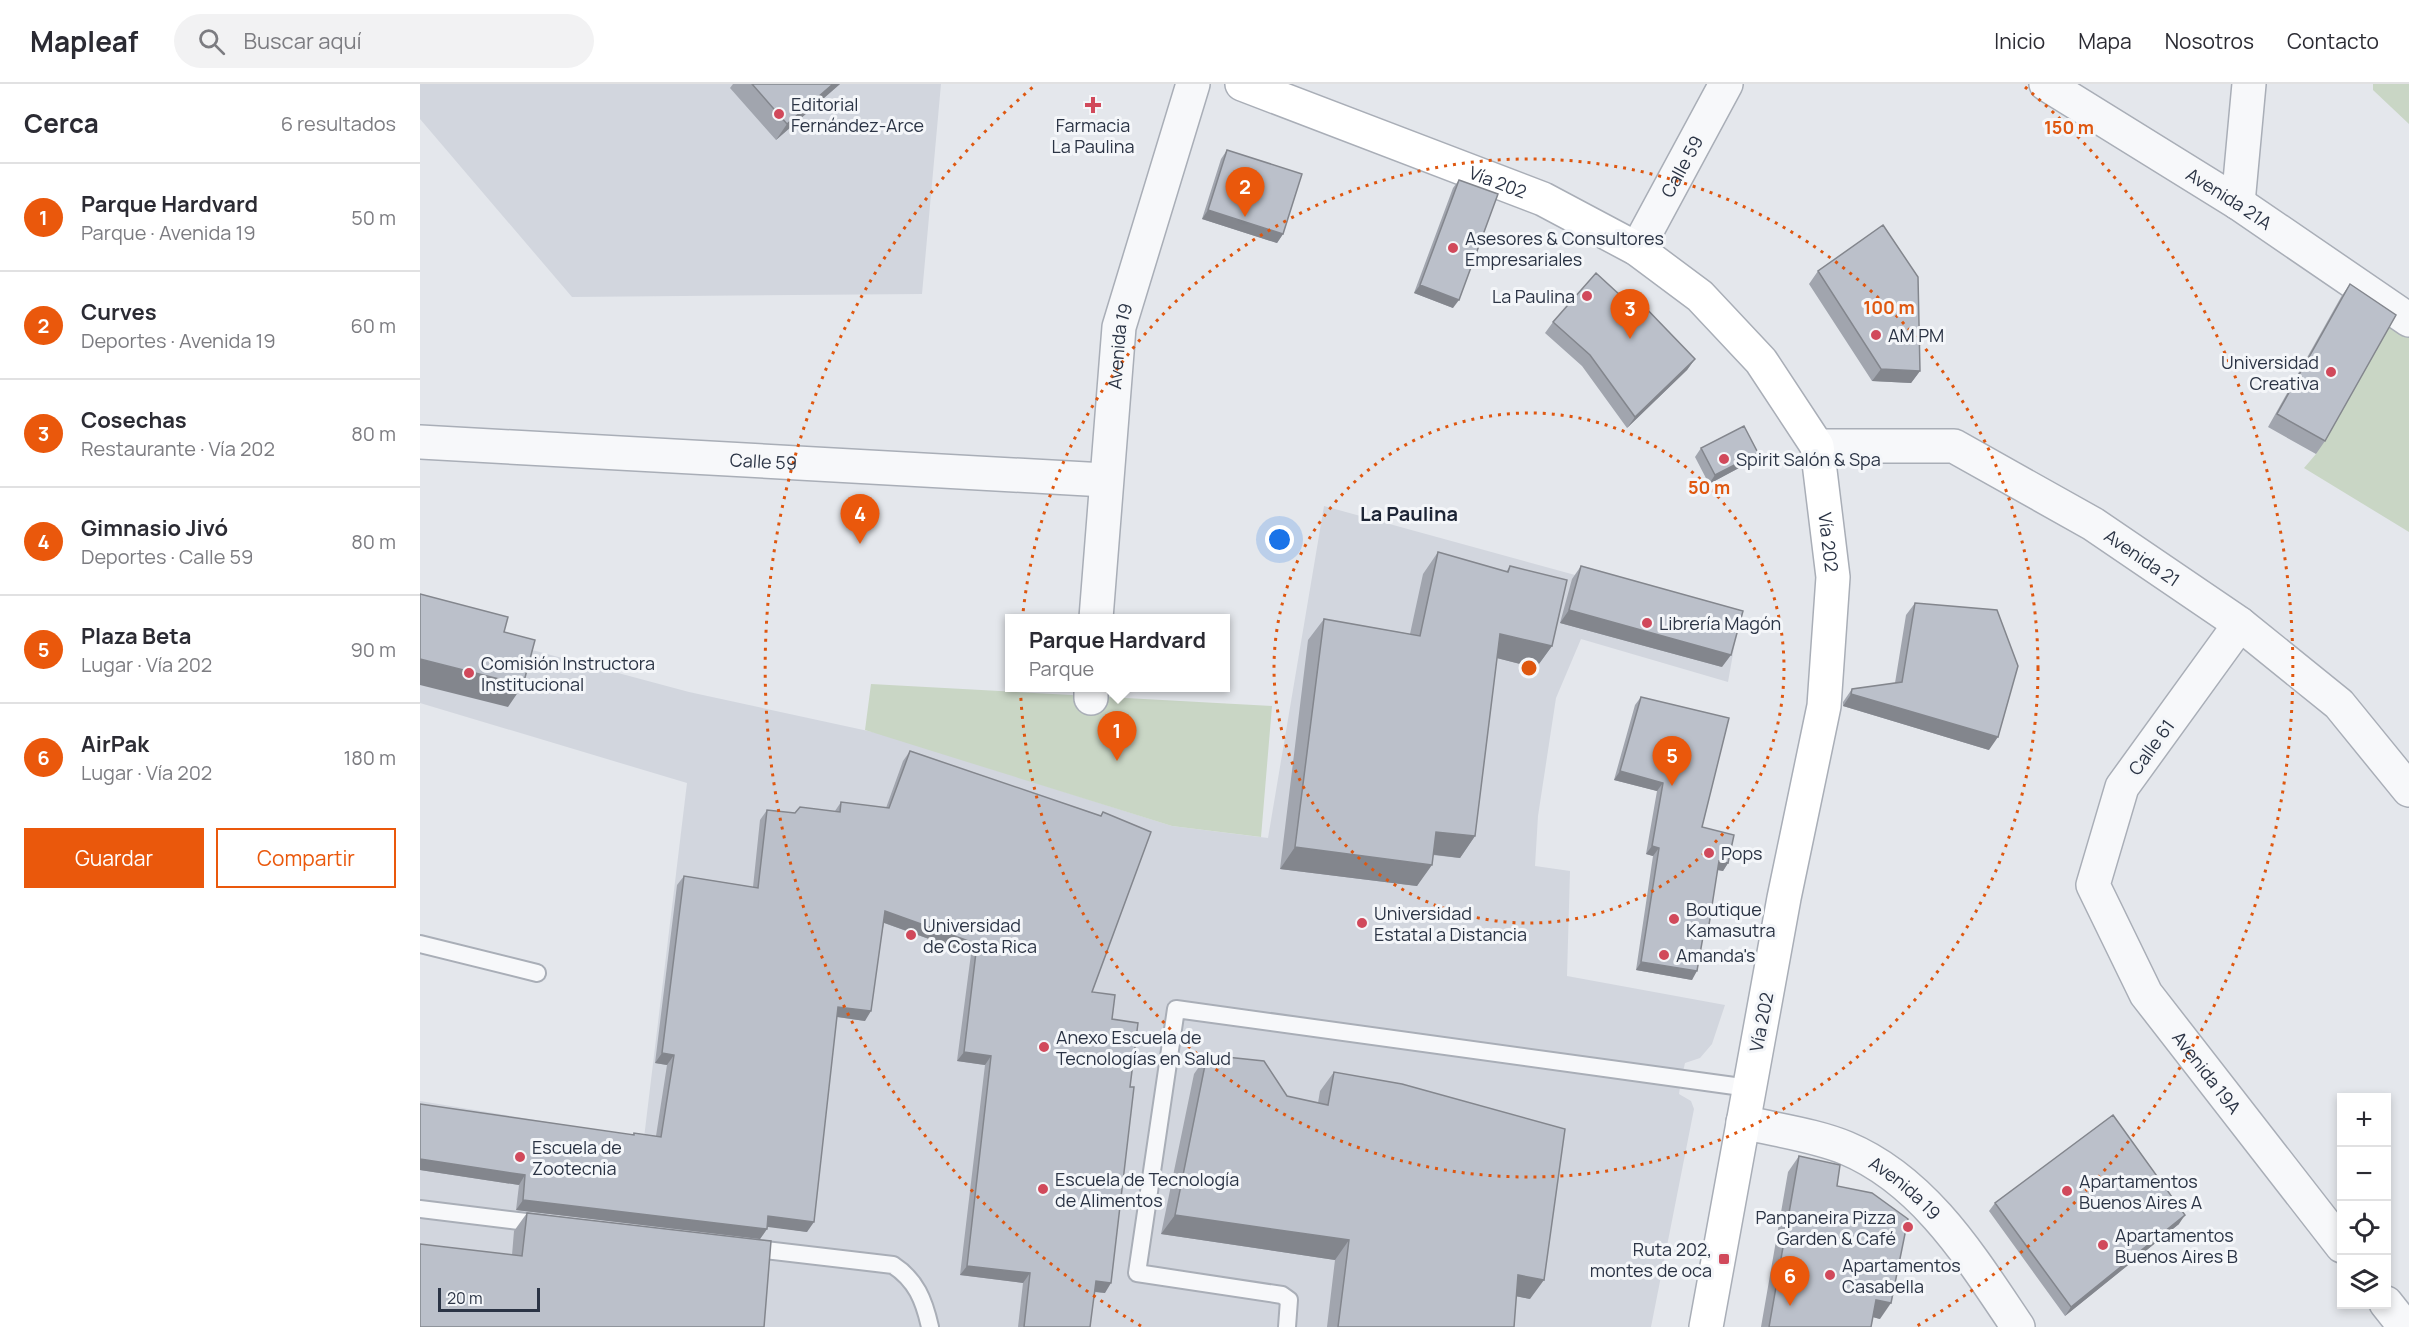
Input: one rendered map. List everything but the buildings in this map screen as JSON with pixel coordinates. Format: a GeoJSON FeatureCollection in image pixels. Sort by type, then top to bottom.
{"type":"FeatureCollection","features":[{"type":"Feature","properties":{"kind":"main road","name":"Vía 202"},"geometry":{"type":"LineString","coordinates":[[1242,84],[1543,199],[1637,249],[1700,296],[1761,361],[1817,446],[1833,577],[1824,706],[1749,1088],[1706,1327]]}},
{"type":"Feature","properties":{"kind":"street","name":"Avenida 19"},"geometry":{"type":"LineString","coordinates":[[1096,614],[1105,480],[1119,327],[1193,84]]}},
{"type":"Feature","properties":{"kind":"street","name":"Calle 59"},"geometry":{"type":"LineString","coordinates":[[1637,249],[1726,84]]}},
{"type":"Feature","properties":{"kind":"street","name":"Avenida 21A"},"geometry":{"type":"LineString","coordinates":[[2046,84],[2238,203],[2409,320]]}},
{"type":"Feature","properties":{"kind":"street"},"geometry":{"type":"LineString","coordinates":[[2238,203],[2249,84]]}},
{"type":"Feature","properties":{"kind":"street","name":"Calle 59"},"geometry":{"type":"LineString","coordinates":[[420,442],[1105,480]]}},
{"type":"Feature","properties":{"kind":"street","name":"Avenida 21"},"geometry":{"type":"LineString","coordinates":[[1817,446],[1954,446],[2092,524],[2240,624],[2339,704],[2409,790]]}},
{"type":"Feature","properties":{"kind":"street","name":"Calle 61"},"geometry":{"type":"LineString","coordinates":[[2093,885],[2122,787],[2240,624]]}},
{"type":"Feature","properties":{"kind":"street","name":"Avenida 19A"},"geometry":{"type":"LineString","coordinates":[[2093,885],[2146,994],[2337,1240]]}},
{"type":"Feature","properties":{"kind":"street","name":"Avenida 19"},"geometry":{"type":"LineString","coordinates":[[1743,1122],[1845,1147],[1899,1177],[1960,1242],[2018,1327]]}},
{"type":"Feature","properties":{"kind":"street"},"geometry":{"type":"LineString","coordinates":[[2391,1309],[2405,1327]]}},
{"type":"Feature","properties":{"kind":"lane"},"geometry":{"type":"LineString","coordinates":[[420,944],[537,973]]}},
{"type":"Feature","properties":{"kind":"lane"},"geometry":{"type":"LineString","coordinates":[[1287,1327],[1289,1300],[1282,1295],[1137,1273],[1176,1009],[1749,1088]]}},
{"type":"Feature","properties":{"kind":"lane"},"geometry":{"type":"LineString","coordinates":[[420,1209],[560,1226]]}},
{"type":"Feature","properties":{"kind":"lane"},"geometry":{"type":"LineString","coordinates":[[734,1247],[893,1265],[906,1274],[915,1285],[926,1309],[930,1327]]}},
{"type":"Feature","properties":{"kind":"shaded area"},"geometry":{"type":"Polygon","coordinates":[[[420,84],[941,84],[922,294],[572,297],[420,119],[420,84]]]}},
{"type":"Feature","properties":{"kind":"shaded area"},"geometry":{"type":"Polygon","coordinates":[[[1324,506],[1739,620],[1728,682],[1581,639],[1556,698],[1538,816],[1535,866],[1570,871],[1567,976],[1725,1005],[1712,1044],[1700,1058],[1685,1063],[1681,1080],[1679,1094],[1691,1101],[1694,1109],[1651,1327],[420,1327],[420,1101],[644,1138],[687,783],[420,703],[420,620],[689,692],[882,734],[1172,826],[1268,838],[1324,506]]]}},
{"type":"Feature","properties":{"kind":"green space"},"geometry":{"type":"Polygon","coordinates":[[[2373,84],[2409,84],[2409,124],[2373,90],[2373,84]]]}},
{"type":"Feature","properties":{"kind":"green space"},"geometry":{"type":"Polygon","coordinates":[[[2394,317],[2409,327],[2409,532],[2304,468],[2316,454],[2394,317]]]}},
{"type":"Feature","properties":{"kind":"green space"},"geometry":{"type":"Polygon","coordinates":[[[871,684],[1272,706],[1261,837],[1172,826],[865,730],[871,684]]]}},
{"type":"Feature","properties":{"kind":"place","name":"Farmacia La Paulina"},"geometry":{"type":"Point","coordinates":[1093,105]}},
{"type":"Feature","properties":{"kind":"place","name":"Editorial Fernández-Arce"},"geometry":{"type":"Point","coordinates":[779,114]}},
{"type":"Feature","properties":{"kind":"place","name":"Curves"},"geometry":{"type":"Point","coordinates":[1245,217]}},
{"type":"Feature","properties":{"kind":"place","name":"Asesores & Consultores Empresariales"},"geometry":{"type":"Point","coordinates":[1453,248]}},
{"type":"Feature","properties":{"kind":"place","name":"La Paulina"},"geometry":{"type":"Point","coordinates":[1587,296]}},
{"type":"Feature","properties":{"kind":"place","name":"AM PM"},"geometry":{"type":"Point","coordinates":[1876,335]}},
{"type":"Feature","properties":{"kind":"place","name":"Cosechas"},"geometry":{"type":"Point","coordinates":[1630,339]}},
{"type":"Feature","properties":{"kind":"place","name":"Universidad Creativa"},"geometry":{"type":"Point","coordinates":[2331,372]}},
{"type":"Feature","properties":{"kind":"place","name":"Spirit Salón & Spa"},"geometry":{"type":"Point","coordinates":[1724,459]}},
{"type":"Feature","properties":{"kind":"place","name":"Gimnasio Jivó"},"geometry":{"type":"Point","coordinates":[860,544]}},
{"type":"Feature","properties":{"kind":"place","name":"Librería Magón"},"geometry":{"type":"Point","coordinates":[1647,623]}},
{"type":"Feature","properties":{"kind":"place","name":"Comisión Instructora Institucional"},"geometry":{"type":"Point","coordinates":[469,673]}},
{"type":"Feature","properties":{"kind":"place","name":"Parque Hardvard"},"geometry":{"type":"Point","coordinates":[1117,761]}},
{"type":"Feature","properties":{"kind":"place","name":"Plaza Beta"},"geometry":{"type":"Point","coordinates":[1672,786]}},
{"type":"Feature","properties":{"kind":"place","name":"Pops"},"geometry":{"type":"Point","coordinates":[1709,853]}},
{"type":"Feature","properties":{"kind":"place","name":"Boutique Kamasutra"},"geometry":{"type":"Point","coordinates":[1674,919]}},
{"type":"Feature","properties":{"kind":"place","name":"Universidad Estatal a Distancia"},"geometry":{"type":"Point","coordinates":[1362,923]}},
{"type":"Feature","properties":{"kind":"place","name":"Universidad de Costa Rica"},"geometry":{"type":"Point","coordinates":[911,935]}},
{"type":"Feature","properties":{"kind":"place","name":"Amanda's"},"geometry":{"type":"Point","coordinates":[1664,955]}},
{"type":"Feature","properties":{"kind":"place","name":"Anexo Escuela de Tecnologías en Salud"},"geometry":{"type":"Point","coordinates":[1044,1047]}},
{"type":"Feature","properties":{"kind":"place","name":"Escuela de Zootecnia"},"geometry":{"type":"Point","coordinates":[520,1157]}},
{"type":"Feature","properties":{"kind":"place","name":"Escuela de Tecnología de Alimentos"},"geometry":{"type":"Point","coordinates":[1043,1189]}},
{"type":"Feature","properties":{"kind":"place","name":"Apartamentos Buenos Aires A"},"geometry":{"type":"Point","coordinates":[2067,1191]}},
{"type":"Feature","properties":{"kind":"place","name":"Panpaneira Pizza Garden & Café"},"geometry":{"type":"Point","coordinates":[1908,1227]}},
{"type":"Feature","properties":{"kind":"place","name":"Apartamentos Buenos Aires B"},"geometry":{"type":"Point","coordinates":[2103,1245]}},
{"type":"Feature","properties":{"kind":"place","name":"Ruta 202, montes de oca"},"geometry":{"type":"Point","coordinates":[1724,1259]}},
{"type":"Feature","properties":{"kind":"place","name":"Apartamentos Casabella"},"geometry":{"type":"Point","coordinates":[1830,1275]}},
{"type":"Feature","properties":{"kind":"place","name":"AirPak"},"geometry":{"type":"Point","coordinates":[1790,1306]}},
{"type":"Feature","properties":{"kind":"district","name":"La Paulina"},"geometry":{"type":"Point","coordinates":[1409,513]}}]}
